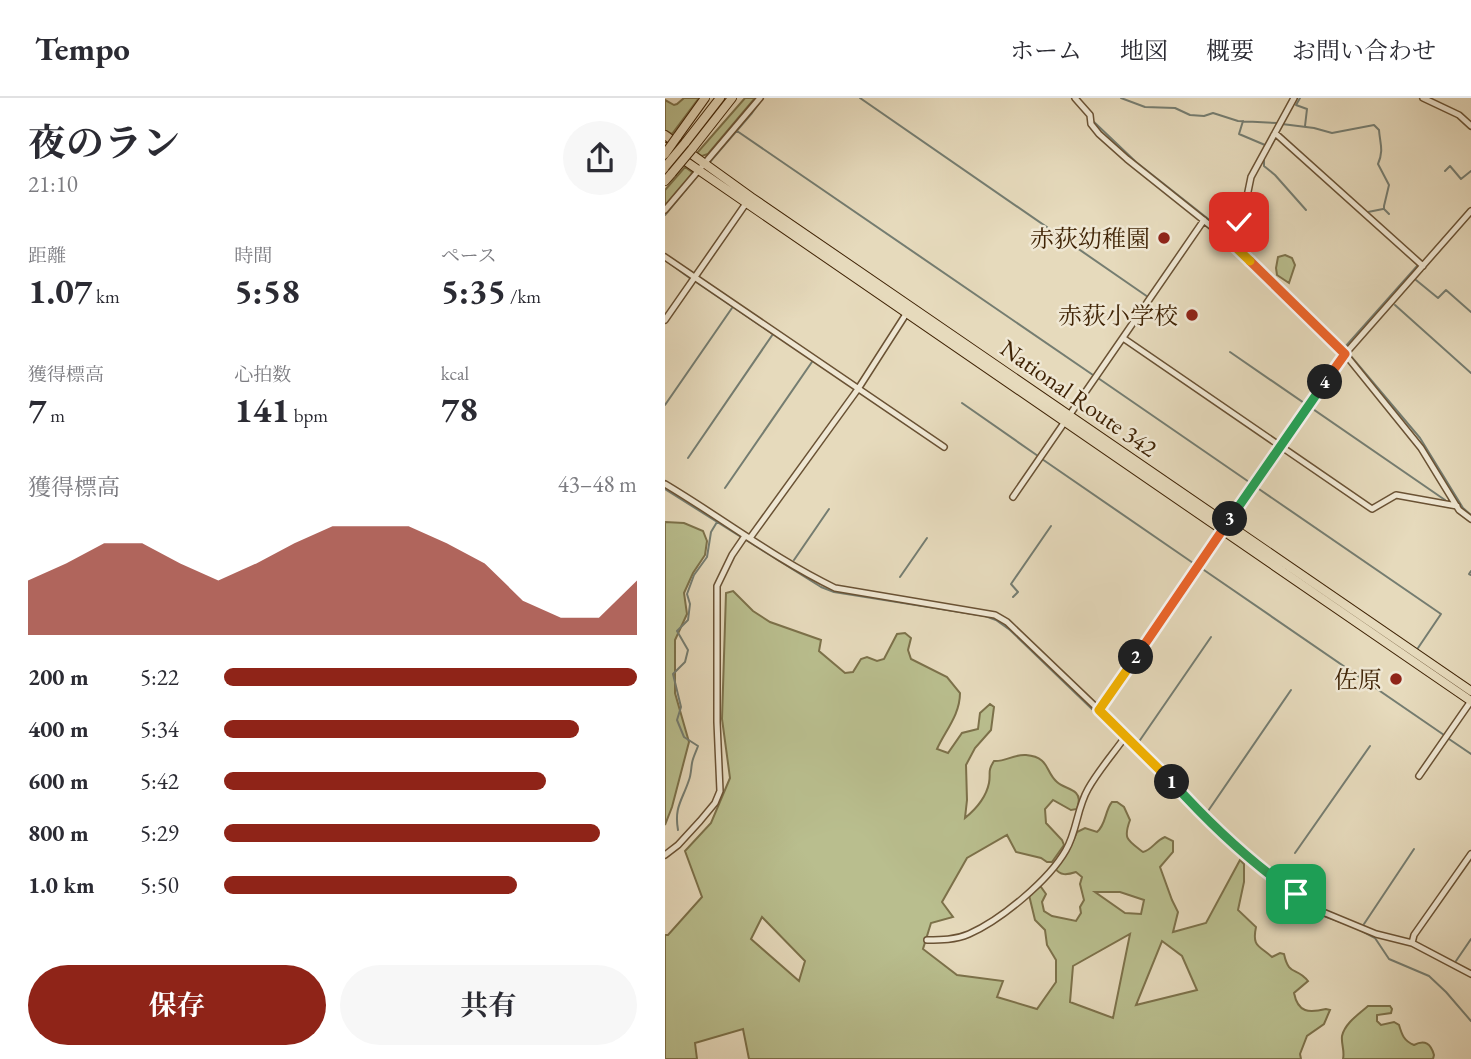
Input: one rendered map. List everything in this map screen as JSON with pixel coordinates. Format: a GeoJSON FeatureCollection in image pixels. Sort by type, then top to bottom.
{"type":"FeatureCollection","features":[{"type":"Feature","properties":{"kind":"highway"},"geometry":{"type":"LineString","coordinates":[[665,154],[705,98]]}},
{"type":"Feature","properties":{"kind":"highway"},"geometry":{"type":"LineString","coordinates":[[665,181],[669,170],[728,99]]}},
{"type":"Feature","properties":{"kind":"highway","name":"National Route 342"},"geometry":{"type":"LineString","coordinates":[[665,135],[701,166],[749,200],[1225,527],[1471,691]]}},
{"type":"Feature","properties":{"kind":"highway","name":"National Route 342"},"geometry":{"type":"LineString","coordinates":[[665,147],[701,166]]}},
{"type":"Feature","properties":{"kind":"highway","name":"National Route 342"},"geometry":{"type":"LineString","coordinates":[[1225,527],[1471,700]]}},
{"type":"Feature","properties":{"kind":"street"},"geometry":{"type":"LineString","coordinates":[[665,210],[760,98]]}},
{"type":"Feature","properties":{"kind":"street"},"geometry":{"type":"LineString","coordinates":[[1075,98],[1090,115],[1091,124],[1099,134],[1226,238],[1345,354],[1421,448],[1457,506],[1471,519]]}},
{"type":"Feature","properties":{"kind":"street"},"geometry":{"type":"LineString","coordinates":[[1226,238],[1244,212],[1251,177],[1294,98]]}},
{"type":"Feature","properties":{"kind":"street"},"geometry":{"type":"LineString","coordinates":[[1423,98],[1471,125]]}},
{"type":"Feature","properties":{"kind":"street"},"geometry":{"type":"LineString","coordinates":[[1275,134],[1423,266]]}},
{"type":"Feature","properties":{"kind":"street"},"geometry":{"type":"LineString","coordinates":[[665,320],[749,200]]}},
{"type":"Feature","properties":{"kind":"street"},"geometry":{"type":"LineString","coordinates":[[1099,710],[1345,354],[1471,211]]}},
{"type":"Feature","properties":{"kind":"street"},"geometry":{"type":"LineString","coordinates":[[1013,497],[1204,220]]}},
{"type":"Feature","properties":{"kind":"street"},"geometry":{"type":"LineString","coordinates":[[665,257],[944,447]]}},
{"type":"Feature","properties":{"kind":"street"},"geometry":{"type":"LineString","coordinates":[[665,855],[700,821],[715,803],[720,791],[717,586],[732,555],[857,389],[909,309]]}},
{"type":"Feature","properties":{"kind":"street"},"geometry":{"type":"LineString","coordinates":[[1123,338],[1372,509],[1396,495],[1457,506]]}},
{"type":"Feature","properties":{"kind":"street"},"geometry":{"type":"LineString","coordinates":[[665,484],[747,537],[835,588],[995,615],[1007,622],[1099,710],[1202,816],[1276,880],[1318,910],[1376,934],[1412,943],[1471,974]]}},
{"type":"Feature","properties":{"kind":"street"},"geometry":{"type":"LineString","coordinates":[[1419,776],[1471,700]]}},
{"type":"Feature","properties":{"kind":"street"},"geometry":{"type":"LineString","coordinates":[[927,940],[956,939],[969,934],[1022,899],[1041,881],[1070,842],[1086,792],[1125,737]]}},
{"type":"Feature","properties":{"kind":"street"},"geometry":{"type":"LineString","coordinates":[[1412,943],[1414,935],[1471,854]]}},
{"type":"Feature","properties":{"kind":"green space"},"geometry":{"type":"Polygon","coordinates":[[[684,98],[699,98],[672,134],[665,130],[665,100],[674,105],[684,98]]]}},
{"type":"Feature","properties":{"kind":"green space"},"geometry":{"type":"Polygon","coordinates":[[[745,98],[755,98],[708,154],[702,156],[697,153],[745,98]]]}},
{"type":"Feature","properties":{"kind":"green space"},"geometry":{"type":"Polygon","coordinates":[[[685,167],[692,172],[691,176],[665,207],[665,190],[685,167]]]}},
{"type":"Feature","properties":{"kind":"green space"},"geometry":{"type":"Polygon","coordinates":[[[1285,255],[1292,258],[1295,265],[1289,283],[1277,275],[1276,268],[1278,257],[1285,255]]]}},
{"type":"Feature","properties":{"kind":"green space"},"geometry":{"type":"Polygon","coordinates":[[[665,522],[684,523],[703,531],[707,541],[705,555],[684,593],[687,614],[675,640],[675,693],[689,742],[665,825],[665,522]]]}},
{"type":"Feature","properties":{"kind":"green space"},"geometry":{"type":"Polygon","coordinates":[[[733,591],[753,611],[770,622],[821,640],[819,651],[845,673],[853,672],[861,659],[884,659],[897,634],[905,633],[911,638],[908,650],[911,659],[947,677],[960,693],[955,716],[937,749],[948,753],[962,733],[978,729],[980,713],[990,704],[994,707],[991,730],[975,748],[966,765],[965,818],[986,794],[994,761],[1017,756],[1034,756],[1039,759],[1057,782],[1078,795],[1077,809],[1071,810],[1053,800],[1045,809],[1046,823],[1064,845],[1052,862],[1016,852],[1007,835],[967,858],[942,902],[953,917],[931,923],[923,949],[957,975],[1003,981],[997,997],[1037,1009],[1056,982],[1056,960],[1047,945],[1045,930],[1035,920],[1029,895],[1037,887],[1041,887],[1046,894],[1042,902],[1044,911],[1052,916],[1076,921],[1084,900],[1080,884],[1082,877],[1076,872],[1061,874],[1055,868],[1068,851],[1077,832],[1085,828],[1097,832],[1112,802],[1117,802],[1124,807],[1130,820],[1128,839],[1143,852],[1165,837],[1173,841],[1173,852],[1160,867],[1178,912],[1173,932],[1206,923],[1240,860],[1244,864],[1244,882],[1238,910],[1256,927],[1257,945],[1272,957],[1284,954],[1288,966],[1308,981],[1294,993],[1301,1008],[1309,1011],[1330,1010],[1324,1024],[1307,1036],[1300,1054],[1301,1059],[749,1059],[743,1029],[695,1043],[697,1059],[665,1059],[665,935],[668,935],[702,897],[685,851],[711,823],[730,778],[722,719],[726,593],[733,591]],[[1095,892],[1125,913],[1141,914],[1144,900],[1120,892],[1095,892]],[[762,917],[751,939],[799,981],[805,961],[762,917]],[[1130,934],[1073,966],[1070,1002],[1113,1018],[1130,934]],[[1162,941],[1136,1005],[1197,990],[1182,956],[1162,941]]]}},
{"type":"Feature","properties":{"kind":"green space"},"geometry":{"type":"Polygon","coordinates":[[[1368,1006],[1390,1006],[1391,1013],[1377,1015],[1377,1021],[1381,1025],[1394,1022],[1399,1025],[1404,1037],[1414,1045],[1421,1042],[1429,1045],[1433,1051],[1433,1059],[1343,1059],[1344,1031],[1368,1006]]]}},
{"type":"Feature","properties":{"kind":"waterway"},"geometry":{"type":"LineString","coordinates":[[709,163],[763,98]]}},
{"type":"Feature","properties":{"kind":"waterway"},"geometry":{"type":"LineString","coordinates":[[860,98],[1148,297]]}},
{"type":"Feature","properties":{"kind":"waterway"},"geometry":{"type":"LineString","coordinates":[[1121,98],[1145,107],[1175,108],[1190,115],[1204,116],[1213,113],[1238,121],[1277,123]]}},
{"type":"Feature","properties":{"kind":"waterway"},"geometry":{"type":"LineString","coordinates":[[1300,98],[1296,105],[1307,109],[1305,126]]}},
{"type":"Feature","properties":{"kind":"waterway"},"geometry":{"type":"LineString","coordinates":[[1243,121],[1239,134],[1265,145]]}},
{"type":"Feature","properties":{"kind":"waterway"},"geometry":{"type":"LineString","coordinates":[[1094,122],[1136,162],[1226,233]]}},
{"type":"Feature","properties":{"kind":"waterway"},"geometry":{"type":"LineString","coordinates":[[1282,124],[1332,133],[1374,125],[1379,130],[1381,147],[1378,164],[1389,185],[1384,206],[1389,214]]}},
{"type":"Feature","properties":{"kind":"waterway"},"geometry":{"type":"LineString","coordinates":[[737,131],[1093,375]]}},
{"type":"Feature","properties":{"kind":"waterway"},"geometry":{"type":"LineString","coordinates":[[1264,158],[1264,166],[1306,210]]}},
{"type":"Feature","properties":{"kind":"waterway"},"geometry":{"type":"LineString","coordinates":[[1445,171],[1450,166],[1461,179],[1471,171]]}},
{"type":"Feature","properties":{"kind":"waterway"},"geometry":{"type":"LineString","coordinates":[[665,215],[698,175]]}},
{"type":"Feature","properties":{"kind":"waterway"},"geometry":{"type":"LineString","coordinates":[[1368,212],[1383,209]]}},
{"type":"Feature","properties":{"kind":"waterway"},"geometry":{"type":"LineString","coordinates":[[1231,237],[1344,348],[1420,438],[1463,508],[1471,515]]}},
{"type":"Feature","properties":{"kind":"waterway"},"geometry":{"type":"LineString","coordinates":[[665,260],[691,279]]}},
{"type":"Feature","properties":{"kind":"waterway"},"geometry":{"type":"LineString","coordinates":[[1345,347],[1418,265]]}},
{"type":"Feature","properties":{"kind":"waterway"},"geometry":{"type":"LineString","coordinates":[[1416,280],[1438,298],[1446,290],[1471,312]]}},
{"type":"Feature","properties":{"kind":"waterway"},"geometry":{"type":"LineString","coordinates":[[688,458],[773,334],[696,282]]}},
{"type":"Feature","properties":{"kind":"waterway"},"geometry":{"type":"LineString","coordinates":[[1395,305],[1471,373]]}},
{"type":"Feature","properties":{"kind":"waterway"},"geometry":{"type":"LineString","coordinates":[[665,405],[732,308]]}},
{"type":"Feature","properties":{"kind":"waterway"},"geometry":{"type":"LineString","coordinates":[[1230,352],[1445,500]]}},
{"type":"Feature","properties":{"kind":"waterway"},"geometry":{"type":"LineString","coordinates":[[725,488],[814,359]]}},
{"type":"Feature","properties":{"kind":"waterway"},"geometry":{"type":"LineString","coordinates":[[1098,378],[1252,484]]}},
{"type":"Feature","properties":{"kind":"waterway"},"geometry":{"type":"LineString","coordinates":[[962,403],[1038,456]]}},
{"type":"Feature","properties":{"kind":"waterway"},"geometry":{"type":"LineString","coordinates":[[1042,459],[1196,565]]}},
{"type":"Feature","properties":{"kind":"waterway"},"geometry":{"type":"LineString","coordinates":[[1256,487],[1441,614],[1418,648]]}},
{"type":"Feature","properties":{"kind":"waterway"},"geometry":{"type":"LineString","coordinates":[[665,489],[741,537]]}},
{"type":"Feature","properties":{"kind":"waterway"},"geometry":{"type":"LineString","coordinates":[[794,560],[829,509]]}},
{"type":"Feature","properties":{"kind":"waterway"},"geometry":{"type":"LineString","coordinates":[[678,830],[678,810],[698,746],[684,737],[677,720],[681,707],[673,674],[685,662],[688,650],[677,631],[688,620],[690,604],[687,594],[694,575],[707,557],[711,532],[717,522]]}},
{"type":"Feature","properties":{"kind":"waterway"},"geometry":{"type":"LineString","coordinates":[[1013,597],[1018,592],[1011,584],[1051,526]]}},
{"type":"Feature","properties":{"kind":"waterway"},"geometry":{"type":"LineString","coordinates":[[900,577],[927,538]]}},
{"type":"Feature","properties":{"kind":"waterway"},"geometry":{"type":"LineString","coordinates":[[746,540],[821,587],[834,592],[996,620],[1010,630],[1121,737]]}},
{"type":"Feature","properties":{"kind":"waterway"},"geometry":{"type":"LineString","coordinates":[[1201,568],[1444,735]]}},
{"type":"Feature","properties":{"kind":"waterway"},"geometry":{"type":"LineString","coordinates":[[1471,571],[1471,575]]}},
{"type":"Feature","properties":{"kind":"waterway"},"geometry":{"type":"LineString","coordinates":[[1138,743],[1211,637]]}},
{"type":"Feature","properties":{"kind":"waterway"},"geometry":{"type":"LineString","coordinates":[[1206,814],[1291,690]]}},
{"type":"Feature","properties":{"kind":"waterway"},"geometry":{"type":"LineString","coordinates":[[1449,739],[1471,754]]}},
{"type":"Feature","properties":{"kind":"waterway"},"geometry":{"type":"LineString","coordinates":[[1125,741],[1193,808]]}},
{"type":"Feature","properties":{"kind":"waterway"},"geometry":{"type":"LineString","coordinates":[[1295,853],[1370,746]]}},
{"type":"Feature","properties":{"kind":"waterway"},"geometry":{"type":"LineString","coordinates":[[1201,811],[1275,874],[1322,908]]}},
{"type":"Feature","properties":{"kind":"waterway"},"geometry":{"type":"LineString","coordinates":[[1364,924],[1414,849]]}},
{"type":"Feature","properties":{"kind":"waterway"},"geometry":{"type":"LineString","coordinates":[[1321,913],[1343,923]]}},
{"type":"Feature","properties":{"kind":"waterway"},"geometry":{"type":"LineString","coordinates":[[1358,929],[1375,938],[1389,959],[1429,976],[1471,1021]]}},
{"type":"Feature","properties":{"kind":"waterway"},"geometry":{"type":"LineString","coordinates":[[1456,961],[1471,939]]}},
{"type":"Feature","properties":{"kind":"place","name":"赤荻幼稚園"},"geometry":{"type":"Point","coordinates":[1164,238]}},
{"type":"Feature","properties":{"kind":"place","name":"赤荻小学校"},"geometry":{"type":"Point","coordinates":[1192,315]}},
{"type":"Feature","properties":{"kind":"place","name":"佐原"},"geometry":{"type":"Point","coordinates":[1396,679]}},
{"type":"Feature","properties":{"kind":"route"},"geometry":{"type":"LineString","coordinates":[[1239,222],[1226,238],[1345,354],[1099,710],[1202,816],[1296,894]]}}]}
